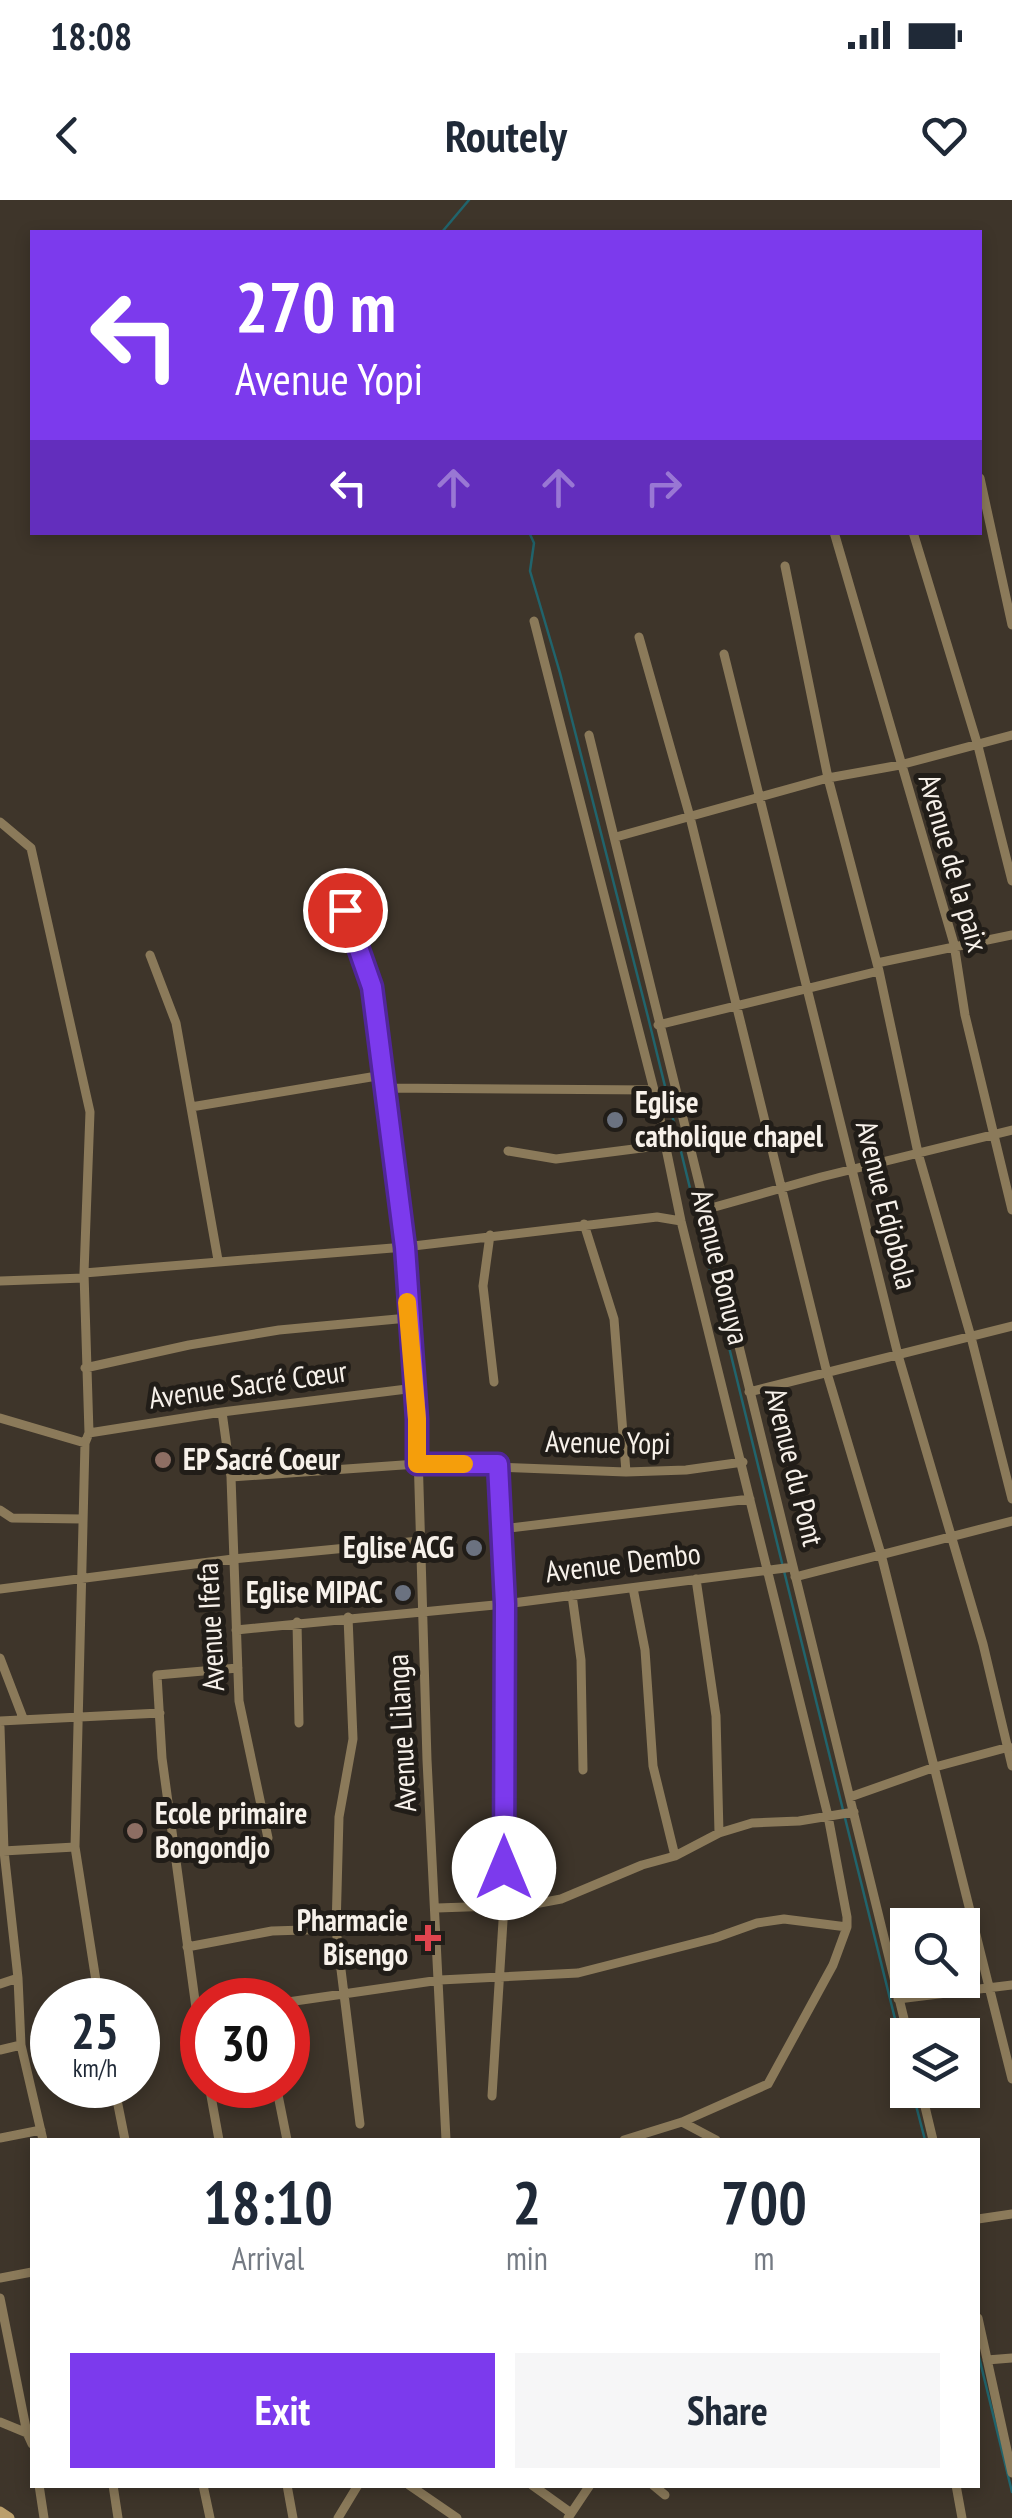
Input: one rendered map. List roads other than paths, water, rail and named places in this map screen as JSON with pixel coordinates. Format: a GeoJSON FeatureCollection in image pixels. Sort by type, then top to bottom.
{"type":"FeatureCollection","features":[{"type":"Feature","properties":{"kind":"street"},"geometry":{"type":"LineString","coordinates":[[982,487],[1012,625]]}},
{"type":"Feature","properties":{"kind":"street","name":"Avenue de la paix"},"geometry":{"type":"LineString","coordinates":[[835,535],[954,944],[965,1015],[1012,1210]]}},
{"type":"Feature","properties":{"kind":"street"},"geometry":{"type":"LineString","coordinates":[[914,535],[978,746],[1012,881]]}},
{"type":"Feature","properties":{"kind":"street"},"geometry":{"type":"LineString","coordinates":[[785,566],[828,778],[878,967],[918,1154],[971,1337],[1012,1499]]}},
{"type":"Feature","properties":{"kind":"street","name":"Avenue Bonuya"},"geometry":{"type":"LineString","coordinates":[[534,621],[654,1090],[681,1221],[750,1499],[785,1570],[842,1813],[846,1927]]}},
{"type":"Feature","properties":{"kind":"street"},"geometry":{"type":"LineString","coordinates":[[639,637],[690,817],[827,1373],[882,1554],[1012,2079]]}},
{"type":"Feature","properties":{"kind":"street","name":"Avenue Edjobola"},"geometry":{"type":"LineString","coordinates":[[724,654],[850,1170],[898,1355],[983,1644],[1012,1766]]}},
{"type":"Feature","properties":{"kind":"street","name":"Avenue du Pont"},"geometry":{"type":"LineString","coordinates":[[589,735],[749,1392],[785,1570],[850,1797],[842,1813],[890,1972]]}},
{"type":"Feature","properties":{"kind":"street"},"geometry":{"type":"LineString","coordinates":[[616,837],[828,778],[900,765],[1012,736]]}},
{"type":"Feature","properties":{"kind":"street"},"geometry":{"type":"LineString","coordinates":[[0,822],[31,848],[90,1112],[84,1275],[87,1438],[75,1847],[96,1978]]}},
{"type":"Feature","properties":{"kind":"street","name":"Avenue Lilanga"},"geometry":{"type":"LineString","coordinates":[[345,910],[372,987],[405,1247],[446,2138]]}},
{"type":"Feature","properties":{"kind":"street"},"geometry":{"type":"LineString","coordinates":[[658,1025],[808,990],[954,944],[1012,935]]}},
{"type":"Feature","properties":{"kind":"street"},"geometry":{"type":"LineString","coordinates":[[150,955],[176,1022],[218,1260]]}},
{"type":"Feature","properties":{"kind":"street"},"geometry":{"type":"LineString","coordinates":[[191,1107],[383,1076]]}},
{"type":"Feature","properties":{"kind":"street"},"geometry":{"type":"LineString","coordinates":[[384,1088],[654,1090]]}},
{"type":"Feature","properties":{"kind":"street"},"geometry":{"type":"LineString","coordinates":[[704,1210],[1012,1130]]}},
{"type":"Feature","properties":{"kind":"street"},"geometry":{"type":"LineString","coordinates":[[508,1151],[556,1159],[665,1145]]}},
{"type":"Feature","properties":{"kind":"street"},"geometry":{"type":"LineString","coordinates":[[0,1281],[405,1247],[657,1217],[681,1221]]}},
{"type":"Feature","properties":{"kind":"street"},"geometry":{"type":"LineString","coordinates":[[584,1224],[614,1319],[626,1472]]}},
{"type":"Feature","properties":{"kind":"street"},"geometry":{"type":"LineString","coordinates":[[490,1235],[482,1286],[494,1382]]}},
{"type":"Feature","properties":{"kind":"street"},"geometry":{"type":"LineString","coordinates":[[85,1368],[279,1330],[408,1318]]}},
{"type":"Feature","properties":{"kind":"street"},"geometry":{"type":"LineString","coordinates":[[749,1392],[1012,1326]]}},
{"type":"Feature","properties":{"kind":"street","name":"Avenue Sacré Cœur"},"geometry":{"type":"LineString","coordinates":[[87,1438],[222,1412],[414,1388]]}},
{"type":"Feature","properties":{"kind":"street","name":"Avenue Ifefa"},"geometry":{"type":"LineString","coordinates":[[222,1412],[231,1476],[239,1701],[268,1838]]}},
{"type":"Feature","properties":{"kind":"street"},"geometry":{"type":"LineString","coordinates":[[0,1418],[87,1438]]}},
{"type":"Feature","properties":{"kind":"street","name":"Avenue Yopi"},"geometry":{"type":"LineString","coordinates":[[231,1476],[417,1464],[498,1464],[626,1472],[686,1470],[743,1462]]}},
{"type":"Feature","properties":{"kind":"street"},"geometry":{"type":"LineString","coordinates":[[492,2096],[504,1905],[505,1604],[498,1464]]}},
{"type":"Feature","properties":{"kind":"street"},"geometry":{"type":"LineString","coordinates":[[502,1529],[750,1499]]}},
{"type":"Feature","properties":{"kind":"street"},"geometry":{"type":"LineString","coordinates":[[0,1510],[12,1518],[82,1520]]}},
{"type":"Feature","properties":{"kind":"street","name":"Avenue Dembo"},"geometry":{"type":"LineString","coordinates":[[236,1630],[505,1604],[785,1570],[882,1554],[1012,1521]]}},
{"type":"Feature","properties":{"kind":"street"},"geometry":{"type":"LineString","coordinates":[[0,1589],[233,1559],[419,1541]]}},
{"type":"Feature","properties":{"kind":"street"},"geometry":{"type":"LineString","coordinates":[[696,1579],[716,1716],[719,1832]]}},
{"type":"Feature","properties":{"kind":"street"},"geometry":{"type":"LineString","coordinates":[[634,1588],[645,1650],[653,1766],[675,1856]]}},
{"type":"Feature","properties":{"kind":"street"},"geometry":{"type":"LineString","coordinates":[[572,1595],[581,1660],[583,1770]]}},
{"type":"Feature","properties":{"kind":"street"},"geometry":{"type":"LineString","coordinates":[[348,1617],[353,1738],[339,1817],[336,1928],[360,2124]]}},
{"type":"Feature","properties":{"kind":"street"},"geometry":{"type":"LineString","coordinates":[[297,1622],[298,1723]]}},
{"type":"Feature","properties":{"kind":"street"},"geometry":{"type":"LineString","coordinates":[[0,1658],[23,1718]]}},
{"type":"Feature","properties":{"kind":"street"},"geometry":{"type":"LineString","coordinates":[[193,1978],[157,1675],[238,1668]]}},
{"type":"Feature","properties":{"kind":"street"},"geometry":{"type":"LineString","coordinates":[[0,2138],[42,2135],[21,2045],[18,1978],[4,1919],[0,1724],[23,1718],[160,1713]]}},
{"type":"Feature","properties":{"kind":"street"},"geometry":{"type":"LineString","coordinates":[[850,1797],[1010,1746]]}},
{"type":"Feature","properties":{"kind":"street"},"geometry":{"type":"LineString","coordinates":[[436,1908],[529,1905],[561,1899],[642,1865],[675,1856],[719,1832],[752,1823],[842,1813]]}},
{"type":"Feature","properties":{"kind":"street"},"geometry":{"type":"LineString","coordinates":[[2,1851],[75,1847]]}},
{"type":"Feature","properties":{"kind":"street"},"geometry":{"type":"LineString","coordinates":[[310,1999],[440,1980],[578,1973],[758,1923],[799,1919],[846,1927],[833,1965],[768,2084],[682,2122],[630,2138]]}},
{"type":"Feature","properties":{"kind":"street"},"geometry":{"type":"LineString","coordinates":[[187,1947],[272,1931],[336,1928]]}},
{"type":"Feature","properties":{"kind":"street"},"geometry":{"type":"LineString","coordinates":[[0,1984],[18,1978]]}},
{"type":"Feature","properties":{"kind":"street"},"geometry":{"type":"LineString","coordinates":[[980,1988],[1012,1985]]}},
{"type":"Feature","properties":{"kind":"street","name":"Avenue du Pont"},"geometry":{"type":"LineString","coordinates":[[898,1998],[903,2018]]}},
{"type":"Feature","properties":{"kind":"street"},"geometry":{"type":"LineString","coordinates":[[0,2050],[21,2045]]}},
{"type":"Feature","properties":{"kind":"street"},"geometry":{"type":"LineString","coordinates":[[119,2108],[125,2138]]}},
{"type":"Feature","properties":{"kind":"street"},"geometry":{"type":"LineString","coordinates":[[214,2108],[220,2138]]}},
{"type":"Feature","properties":{"kind":"street"},"geometry":{"type":"LineString","coordinates":[[281,2108],[288,2138]]}},
{"type":"Feature","properties":{"kind":"street"},"geometry":{"type":"LineString","coordinates":[[925,2108],[933,2138]]}},
{"type":"Feature","properties":{"kind":"street"},"geometry":{"type":"LineString","coordinates":[[682,2122],[712,2138]]}},
{"type":"Feature","properties":{"kind":"street"},"geometry":{"type":"LineString","coordinates":[[980,2220],[1012,2214]]}},
{"type":"Feature","properties":{"kind":"street"},"geometry":{"type":"LineString","coordinates":[[0,2278],[30,2272]]}},
{"type":"Feature","properties":{"kind":"street"},"geometry":{"type":"LineString","coordinates":[[0,2298],[30,2435]]}},
{"type":"Feature","properties":{"kind":"street"},"geometry":{"type":"LineString","coordinates":[[980,2327],[1012,2473]]}},
{"type":"Feature","properties":{"kind":"street"},"geometry":{"type":"LineString","coordinates":[[987,2360],[1012,2358]]}},
{"type":"Feature","properties":{"kind":"street"},"geometry":{"type":"LineString","coordinates":[[0,2422],[30,2439]]}},
{"type":"Feature","properties":{"kind":"street"},"geometry":{"type":"LineString","coordinates":[[39,2488],[44,2518]]}},
{"type":"Feature","properties":{"kind":"street"},"geometry":{"type":"LineString","coordinates":[[113,2488],[118,2518]]}},
{"type":"Feature","properties":{"kind":"street"},"geometry":{"type":"LineString","coordinates":[[205,2488],[210,2518]]}},
{"type":"Feature","properties":{"kind":"street"},"geometry":{"type":"LineString","coordinates":[[287,2488],[292,2518]]}},
{"type":"Feature","properties":{"kind":"street"},"geometry":{"type":"LineString","coordinates":[[338,2518],[356,2488]]}},
{"type":"Feature","properties":{"kind":"street"},"geometry":{"type":"LineString","coordinates":[[413,2488],[457,2518]]}},
{"type":"Feature","properties":{"kind":"street"},"geometry":{"type":"LineString","coordinates":[[536,2488],[570,2515],[588,2488]]}},
{"type":"Feature","properties":{"kind":"street"},"geometry":{"type":"LineString","coordinates":[[657,2488],[666,2495]]}},
{"type":"Feature","properties":{"kind":"street"},"geometry":{"type":"LineString","coordinates":[[957,2488],[962,2518]]}},
{"type":"Feature","properties":{"kind":"street"},"geometry":{"type":"LineString","coordinates":[[0,2512],[9,2518]]}},
{"type":"Feature","properties":{"kind":"waterway"},"geometry":{"type":"LineString","coordinates":[[444,230],[469,200]]}},
{"type":"Feature","properties":{"kind":"waterway"},"geometry":{"type":"LineString","coordinates":[[530,535],[534,543],[530,571],[648,1017],[782,1563]]}},
{"type":"Feature","properties":{"kind":"waterway"},"geometry":{"type":"LineString","coordinates":[[784,1571],[843,1810]]}},
{"type":"Feature","properties":{"kind":"waterway"},"geometry":{"type":"LineString","coordinates":[[845,1818],[895,2018]]}},
{"type":"Feature","properties":{"kind":"waterway"},"geometry":{"type":"LineString","coordinates":[[917,2108],[924,2138]]}},
{"type":"Feature","properties":{"kind":"waterway"},"geometry":{"type":"LineString","coordinates":[[980,2361],[1012,2492]]}},
{"type":"Feature","properties":{"kind":"place","name":"Eglise catholique chapel"},"geometry":{"type":"Point","coordinates":[615,1120]}},
{"type":"Feature","properties":{"kind":"place","name":"EP Sacré Coeur"},"geometry":{"type":"Point","coordinates":[163,1460]}},
{"type":"Feature","properties":{"kind":"place","name":"Eglise ACG"},"geometry":{"type":"Point","coordinates":[474,1548]}},
{"type":"Feature","properties":{"kind":"place","name":"Eglise MIPAC"},"geometry":{"type":"Point","coordinates":[403,1593]}},
{"type":"Feature","properties":{"kind":"place","name":"Ecole primaire Bongondjo"},"geometry":{"type":"Point","coordinates":[135,1831]}},
{"type":"Feature","properties":{"kind":"place","name":"Pharmacie Bisengo"},"geometry":{"type":"Point","coordinates":[428,1938]}}]}
